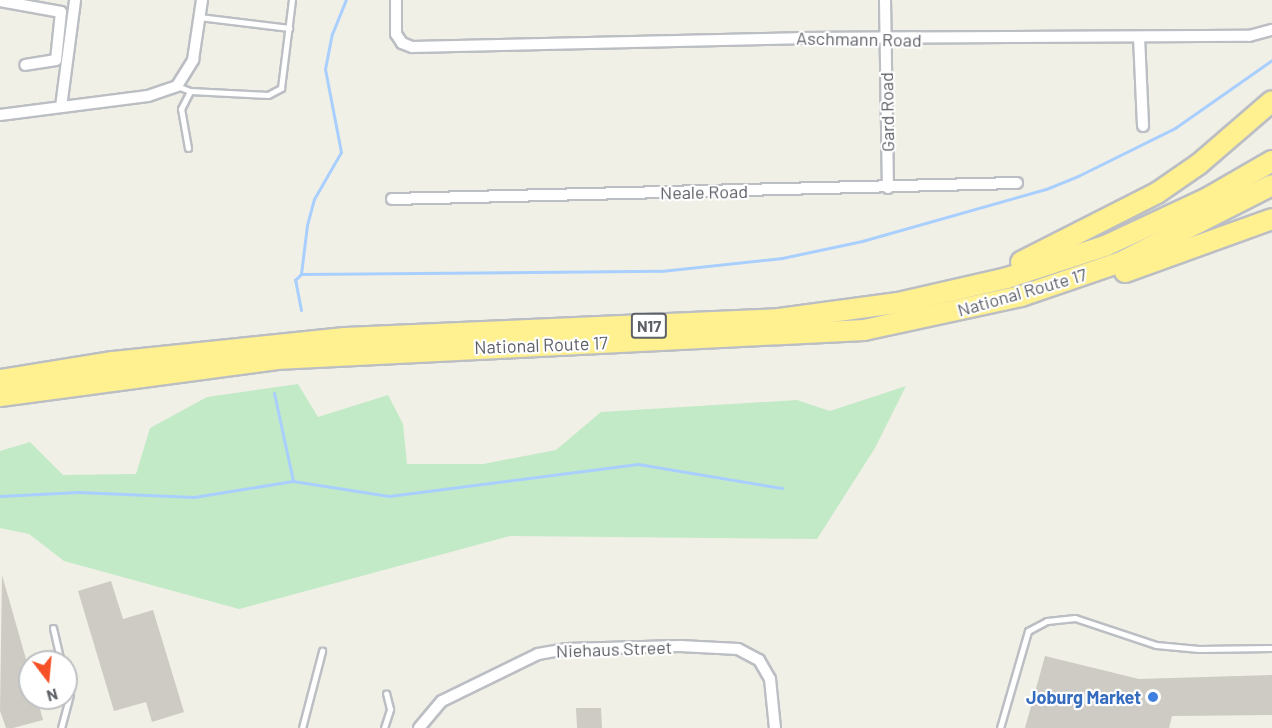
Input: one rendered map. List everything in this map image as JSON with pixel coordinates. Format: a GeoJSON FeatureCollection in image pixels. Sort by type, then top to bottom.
{"type":"FeatureCollection","features":[{"type":"Feature","properties":{"kind":"highway"},"geometry":{"type":"LineString","coordinates":[[940,294],[1034,258],[1131,209],[1199,164],[1272,101]]}},
{"type":"Feature","properties":{"kind":"highway","name":"N17"},"geometry":{"type":"LineString","coordinates":[[0,380],[241,347],[412,333],[779,319],[940,294],[1038,269],[1105,246],[1208,198],[1272,161]]}},
{"type":"Feature","properties":{"kind":"highway","name":"National Route 17"},"geometry":{"type":"LineString","coordinates":[[0,396],[276,359],[864,330],[1022,296],[1078,277],[1166,241],[1272,185]]}},
{"type":"Feature","properties":{"kind":"highway"},"geometry":{"type":"LineString","coordinates":[[864,330],[904,329],[1005,310],[1272,219]]}},
{"type":"Feature","properties":{"kind":"street"},"geometry":{"type":"LineString","coordinates":[[61,107],[75,0]]}},
{"type":"Feature","properties":{"kind":"street"},"geometry":{"type":"LineString","coordinates":[[0,115],[148,96],[177,86],[192,60],[202,0]]}},
{"type":"Feature","properties":{"kind":"street","name":"Aschmann Road"},"geometry":{"type":"LineString","coordinates":[[396,0],[394,26],[402,43],[444,47],[798,38],[886,40],[1256,36],[1272,30]]}},
{"type":"Feature","properties":{"kind":"street","name":"Gard Road"},"geometry":{"type":"LineString","coordinates":[[885,0],[888,188]]}},
{"type":"Feature","properties":{"kind":"street"},"geometry":{"type":"LineString","coordinates":[[0,1],[61,12],[56,60],[26,65]]}},
{"type":"Feature","properties":{"kind":"street"},"geometry":{"type":"LineString","coordinates":[[1139,37],[1143,126]]}},
{"type":"Feature","properties":{"kind":"street","name":"Neale Road"},"geometry":{"type":"LineString","coordinates":[[392,199],[1017,183]]}},
{"type":"Feature","properties":{"kind":"street","name":"Niehaus Street"},"geometry":{"type":"LineString","coordinates":[[419,728],[442,701],[507,666],[547,652],[719,646],[750,653],[759,660],[770,680],[775,728]]}},
{"type":"Feature","properties":{"kind":"lane"},"geometry":{"type":"LineString","coordinates":[[177,86],[190,91],[268,95],[281,88],[292,0]]}},
{"type":"Feature","properties":{"kind":"lane"},"geometry":{"type":"LineString","coordinates":[[199,17],[289,27]]}},
{"type":"Feature","properties":{"kind":"lane"},"geometry":{"type":"LineString","coordinates":[[188,148],[182,109],[190,91]]}},
{"type":"Feature","properties":{"kind":"lane"},"geometry":{"type":"LineString","coordinates":[[1000,728],[1028,631],[1047,621],[1075,618],[1156,645],[1199,649],[1272,648]]}},
{"type":"Feature","properties":{"kind":"lane"},"geometry":{"type":"LineString","coordinates":[[53,628],[59,650]]}},
{"type":"Feature","properties":{"kind":"lane"},"geometry":{"type":"LineString","coordinates":[[302,728],[322,651]]}},
{"type":"Feature","properties":{"kind":"lane"},"geometry":{"type":"LineString","coordinates":[[384,728],[390,709],[386,693]]}},
{"type":"Feature","properties":{"kind":"lane"},"geometry":{"type":"LineString","coordinates":[[61,728],[66,710]]}},
{"type":"Feature","properties":{"kind":"green space"},"geometry":{"type":"Polygon","coordinates":[[[298,384],[318,417],[388,395],[403,424],[407,464],[483,464],[556,450],[601,412],[797,400],[830,411],[906,386],[875,448],[817,539],[510,536],[239,609],[64,561],[29,534],[0,528],[0,451],[30,442],[63,475],[136,474],[150,428],[207,397],[298,384]]]}},
{"type":"Feature","properties":{"kind":"building"},"geometry":{"type":"Polygon","coordinates":[[[2,575],[23,650],[18,650],[18,710],[40,710],[43,720],[6,728],[0,711],[2,575]]]}},
{"type":"Feature","properties":{"kind":"building"},"geometry":{"type":"Polygon","coordinates":[[[111,581],[123,619],[153,610],[184,712],[152,722],[146,702],[114,711],[78,591],[111,581]]]}},
{"type":"Feature","properties":{"kind":"building","name":"Joburg Market"},"geometry":{"type":"Polygon","coordinates":[[[1045,656],[1139,679],[1272,675],[1272,715],[1172,716],[1169,728],[1025,728],[1045,656]]]}},
{"type":"Feature","properties":{"kind":"building"},"geometry":{"type":"Polygon","coordinates":[[[576,708],[601,708],[602,728],[577,728],[576,708]]]}},
{"type":"Feature","properties":{"kind":"waterway"},"geometry":{"type":"LineString","coordinates":[[301,310],[295,280],[301,274],[307,225],[314,199],[341,152],[325,69],[332,34],[346,0]]}},
{"type":"Feature","properties":{"kind":"waterway"},"geometry":{"type":"LineString","coordinates":[[301,274],[661,271],[782,258],[862,241],[1046,189],[1078,176],[1175,128],[1272,60]]}},
{"type":"Feature","properties":{"kind":"waterway"},"geometry":{"type":"LineString","coordinates":[[274,393],[293,481]]}},
{"type":"Feature","properties":{"kind":"waterway"},"geometry":{"type":"LineString","coordinates":[[0,496],[78,492],[194,497],[293,481],[389,496],[638,464],[782,488]]}},
{"type":"Feature","properties":{"kind":"place","name":"Joburg Market"},"geometry":{"type":"Point","coordinates":[1153,697]}}]}
